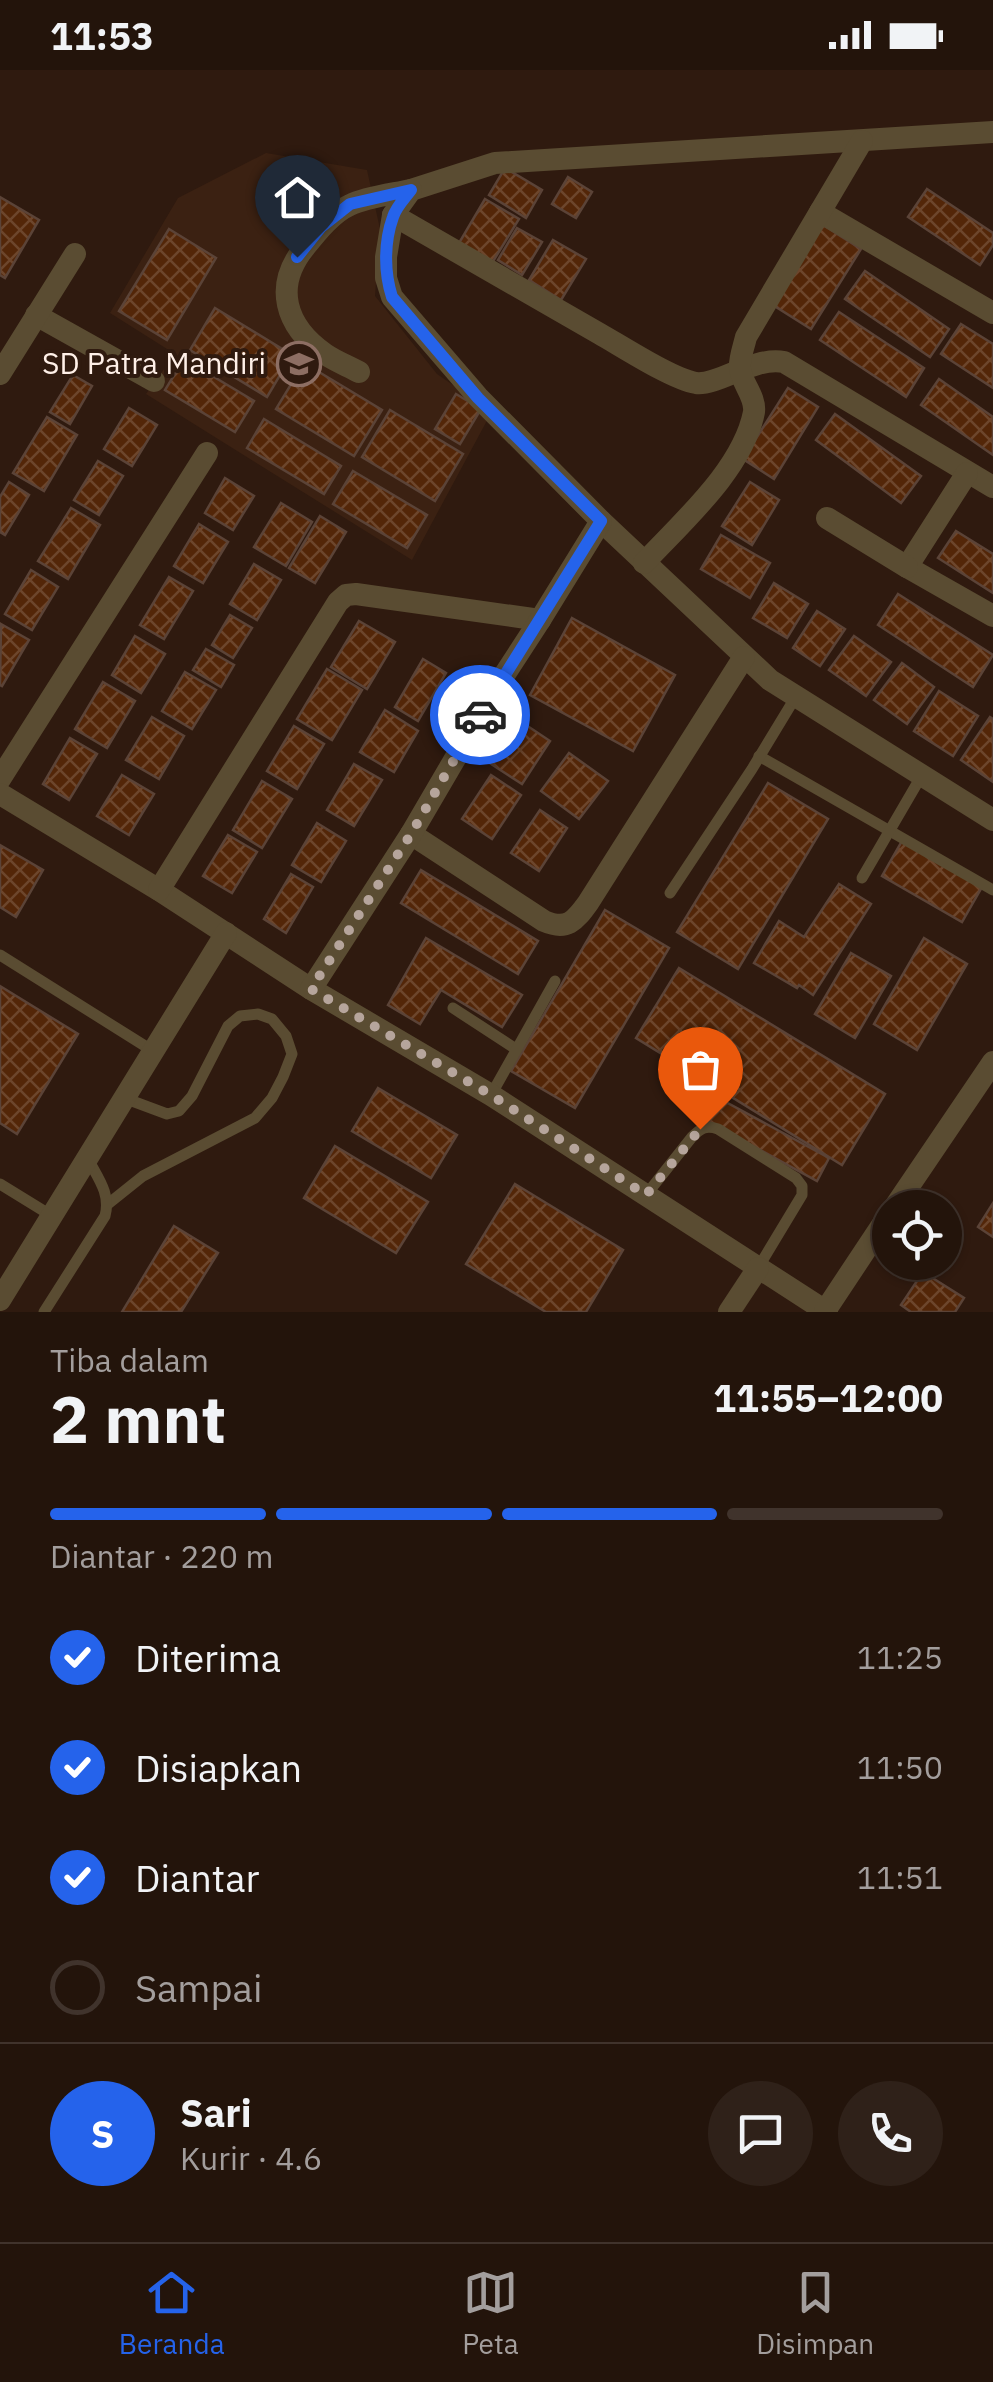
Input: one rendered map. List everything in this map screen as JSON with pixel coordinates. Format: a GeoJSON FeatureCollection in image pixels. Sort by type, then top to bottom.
{"type":"FeatureCollection","features":[{"type":"Feature","properties":{"kind":"street"},"geometry":{"type":"LineString","coordinates":[[359,372],[324,353],[302,332],[290,314],[285,296],[297,257],[321,227],[350,204],[411,190],[495,163],[993,132]]}},
{"type":"Feature","properties":{"kind":"street"},"geometry":{"type":"LineString","coordinates":[[644,563],[734,460],[755,407],[740,369],[746,337],[862,141]]}},
{"type":"Feature","properties":{"kind":"street"},"geometry":{"type":"LineString","coordinates":[[411,190],[393,215],[386,256],[386,278],[392,297],[478,398],[644,563],[770,680],[993,820]]}},
{"type":"Feature","properties":{"kind":"street"},"geometry":{"type":"LineString","coordinates":[[820,212],[993,313]]}},
{"type":"Feature","properties":{"kind":"street"},"geometry":{"type":"LineString","coordinates":[[393,215],[637,355],[692,382],[704,383],[776,360],[784,362],[993,487]]}},
{"type":"Feature","properties":{"kind":"street"},"geometry":{"type":"LineString","coordinates":[[0,374],[75,254]]}},
{"type":"Feature","properties":{"kind":"street"},"geometry":{"type":"LineString","coordinates":[[36,315],[154,381]]}},
{"type":"Feature","properties":{"kind":"street"},"geometry":{"type":"LineString","coordinates":[[0,780],[206,453]]}},
{"type":"Feature","properties":{"kind":"street"},"geometry":{"type":"LineString","coordinates":[[908,567],[967,472]]}},
{"type":"Feature","properties":{"kind":"street"},"geometry":{"type":"LineString","coordinates":[[827,518],[993,616]]}},
{"type":"Feature","properties":{"kind":"street"},"geometry":{"type":"LineString","coordinates":[[311,989],[411,834],[500,680],[601,521]]}},
{"type":"Feature","properties":{"kind":"street"},"geometry":{"type":"LineString","coordinates":[[160,890],[338,602],[346,596],[356,594],[540,620]]}},
{"type":"Feature","properties":{"kind":"street"},"geometry":{"type":"LineString","coordinates":[[411,834],[544,920],[556,926],[568,924],[588,902],[744,656]]}},
{"type":"Feature","properties":{"kind":"street"},"geometry":{"type":"LineString","coordinates":[[0,794],[160,890],[311,989],[491,1095],[826,1311],[872,1241]]}},
{"type":"Feature","properties":{"kind":"street"},"geometry":{"type":"LineString","coordinates":[[0,1300],[226,933]]}},
{"type":"Feature","properties":{"kind":"street"},"geometry":{"type":"LineString","coordinates":[[906,1190],[993,1062]]}},
{"type":"Feature","properties":{"kind":"street"},"geometry":{"type":"LineString","coordinates":[[729,1312],[758,1268]]}},
{"type":"Feature","properties":{"kind":"lane"},"geometry":{"type":"LineString","coordinates":[[670,893],[795,698]]}},
{"type":"Feature","properties":{"kind":"lane"},"geometry":{"type":"LineString","coordinates":[[760,756],[993,890]]}},
{"type":"Feature","properties":{"kind":"lane"},"geometry":{"type":"LineString","coordinates":[[862,878],[922,775]]}},
{"type":"Feature","properties":{"kind":"lane"},"geometry":{"type":"LineString","coordinates":[[0,955],[153,1051]]}},
{"type":"Feature","properties":{"kind":"lane"},"geometry":{"type":"LineString","coordinates":[[491,1095],[555,980]]}},
{"type":"Feature","properties":{"kind":"lane"},"geometry":{"type":"LineString","coordinates":[[454,1008],[516,1049]]}},
{"type":"Feature","properties":{"kind":"lane"},"geometry":{"type":"LineString","coordinates":[[108,1204],[143,1176],[255,1118],[284,1078],[292,1054],[286,1036],[272,1019],[258,1014],[240,1016],[228,1026],[192,1096],[179,1111],[167,1114],[124,1098]]}},
{"type":"Feature","properties":{"kind":"lane"},"geometry":{"type":"LineString","coordinates":[[646,1195],[692,1137],[708,1126],[796,1178],[802,1195],[758,1268]]}},
{"type":"Feature","properties":{"kind":"lane"},"geometry":{"type":"LineString","coordinates":[[44,1312],[105,1216],[107,1194],[88,1158]]}},
{"type":"Feature","properties":{"kind":"lane"},"geometry":{"type":"LineString","coordinates":[[0,1184],[52,1216]]}},
{"type":"Feature","properties":{"kind":"shaded area","name":"SD Patra Mandiri"},"geometry":{"type":"Polygon","coordinates":[[[266,153],[367,170],[380,229],[375,296],[437,374],[490,415],[412,560],[146,394],[175,354],[110,313],[178,198],[266,153]]]}},
{"type":"Feature","properties":{"kind":"building"},"geometry":{"type":"Polygon","coordinates":[[[505,168],[542,190],[526,218],[489,195],[505,168]]]}},
{"type":"Feature","properties":{"kind":"building"},"geometry":{"type":"Polygon","coordinates":[[[568,177],[592,192],[576,218],[552,204],[568,177]]]}},
{"type":"Feature","properties":{"kind":"building"},"geometry":{"type":"Polygon","coordinates":[[[927,189],[993,233],[993,245],[980,265],[908,217],[927,189]]]}},
{"type":"Feature","properties":{"kind":"building"},"geometry":{"type":"Polygon","coordinates":[[[0,197],[39,220],[5,278],[0,275],[0,197]]]}},
{"type":"Feature","properties":{"kind":"building"},"geometry":{"type":"Polygon","coordinates":[[[485,199],[519,219],[492,263],[459,243],[485,199]]]}},
{"type":"Feature","properties":{"kind":"building"},"geometry":{"type":"Polygon","coordinates":[[[823,225],[861,249],[811,329],[773,305],[823,225]]]}},
{"type":"Feature","properties":{"kind":"building"},"geometry":{"type":"Polygon","coordinates":[[[517,228],[542,242],[522,275],[498,260],[517,228]]]}},
{"type":"Feature","properties":{"kind":"building"},"geometry":{"type":"Polygon","coordinates":[[[169,229],[216,258],[167,340],[119,311],[169,229]]]}},
{"type":"Feature","properties":{"kind":"building"},"geometry":{"type":"Polygon","coordinates":[[[553,240],[586,259],[561,300],[529,280],[553,240]]]}},
{"type":"Feature","properties":{"kind":"building"},"geometry":{"type":"Polygon","coordinates":[[[865,271],[949,329],[930,357],[845,299],[865,271]]]}},
{"type":"Feature","properties":{"kind":"building"},"geometry":{"type":"Polygon","coordinates":[[[215,308],[292,355],[267,397],[190,350],[215,308]]]}},
{"type":"Feature","properties":{"kind":"building"},"geometry":{"type":"Polygon","coordinates":[[[839,312],[924,368],[906,397],[820,340],[839,312]]]}},
{"type":"Feature","properties":{"kind":"building"},"geometry":{"type":"Polygon","coordinates":[[[961,324],[993,344],[993,388],[941,354],[961,324]]]}},
{"type":"Feature","properties":{"kind":"building"},"geometry":{"type":"Polygon","coordinates":[[[184,359],[254,401],[235,432],[165,390],[184,359]]]}},
{"type":"Feature","properties":{"kind":"building"},"geometry":{"type":"Polygon","coordinates":[[[304,363],[382,410],[354,456],[276,409],[304,363]]]}},
{"type":"Feature","properties":{"kind":"building"},"geometry":{"type":"Polygon","coordinates":[[[73,375],[92,386],[70,424],[50,412],[73,375]]]}},
{"type":"Feature","properties":{"kind":"building"},"geometry":{"type":"Polygon","coordinates":[[[939,379],[993,417],[993,455],[921,405],[939,379]]]}},
{"type":"Feature","properties":{"kind":"building"},"geometry":{"type":"Polygon","coordinates":[[[788,388],[818,407],[774,479],[743,459],[788,388]]]}},
{"type":"Feature","properties":{"kind":"building"},"geometry":{"type":"Polygon","coordinates":[[[456,394],[481,409],[460,444],[435,429],[456,394]]]}},
{"type":"Feature","properties":{"kind":"building"},"geometry":{"type":"Polygon","coordinates":[[[129,408],[157,425],[132,466],[104,449],[129,408]]]}},
{"type":"Feature","properties":{"kind":"building"},"geometry":{"type":"Polygon","coordinates":[[[390,410],[463,454],[435,501],[362,457],[390,410]]]}},
{"type":"Feature","properties":{"kind":"building"},"geometry":{"type":"Polygon","coordinates":[[[835,414],[921,476],[901,503],[816,440],[835,414]]]}},
{"type":"Feature","properties":{"kind":"building"},"geometry":{"type":"Polygon","coordinates":[[[47,417],[77,435],[44,491],[13,473],[47,417]]]}},
{"type":"Feature","properties":{"kind":"building"},"geometry":{"type":"Polygon","coordinates":[[[264,419],[341,466],[324,494],[247,448],[264,419]]]}},
{"type":"Feature","properties":{"kind":"building"},"geometry":{"type":"Polygon","coordinates":[[[98,461],[123,476],[99,515],[74,500],[98,461]]]}},
{"type":"Feature","properties":{"kind":"building"},"geometry":{"type":"Polygon","coordinates":[[[353,471],[427,515],[407,548],[333,504],[353,471]]]}},
{"type":"Feature","properties":{"kind":"building"},"geometry":{"type":"Polygon","coordinates":[[[225,478],[254,496],[233,530],[205,513],[225,478]]]}},
{"type":"Feature","properties":{"kind":"building"},"geometry":{"type":"Polygon","coordinates":[[[9,482],[29,495],[5,535],[0,532],[0,497],[9,482]]]}},
{"type":"Feature","properties":{"kind":"building"},"geometry":{"type":"Polygon","coordinates":[[[750,482],[779,500],[752,545],[722,526],[750,482]]]}},
{"type":"Feature","properties":{"kind":"building"},"geometry":{"type":"Polygon","coordinates":[[[281,503],[312,522],[286,566],[254,547],[281,503]]]}},
{"type":"Feature","properties":{"kind":"building"},"geometry":{"type":"Polygon","coordinates":[[[71,508],[100,525],[68,579],[38,561],[71,508]]]}},
{"type":"Feature","properties":{"kind":"building"},"geometry":{"type":"Polygon","coordinates":[[[320,516],[346,532],[315,583],[289,568],[320,516]]]}},
{"type":"Feature","properties":{"kind":"building"},"geometry":{"type":"Polygon","coordinates":[[[199,524],[228,542],[203,583],[174,566],[199,524]]]}},
{"type":"Feature","properties":{"kind":"building"},"geometry":{"type":"Polygon","coordinates":[[[956,531],[993,554],[993,593],[938,558],[956,531]]]}},
{"type":"Feature","properties":{"kind":"building"},"geometry":{"type":"Polygon","coordinates":[[[721,535],[770,563],[750,598],[701,569],[721,535]]]}},
{"type":"Feature","properties":{"kind":"building"},"geometry":{"type":"Polygon","coordinates":[[[254,564],[281,580],[257,620],[230,604],[254,564]]]}},
{"type":"Feature","properties":{"kind":"building"},"geometry":{"type":"Polygon","coordinates":[[[31,570],[58,587],[32,630],[5,614],[31,570]]]}},
{"type":"Feature","properties":{"kind":"building"},"geometry":{"type":"Polygon","coordinates":[[[169,577],[193,591],[164,639],[140,625],[169,577]]]}},
{"type":"Feature","properties":{"kind":"building"},"geometry":{"type":"Polygon","coordinates":[[[774,583],[808,604],[787,638],[753,618],[774,583]]]}},
{"type":"Feature","properties":{"kind":"building"},"geometry":{"type":"Polygon","coordinates":[[[898,594],[993,655],[973,687],[878,625],[898,594]]]}},
{"type":"Feature","properties":{"kind":"building"},"geometry":{"type":"Polygon","coordinates":[[[817,611],[845,629],[820,666],[793,648],[817,611]]]}},
{"type":"Feature","properties":{"kind":"building"},"geometry":{"type":"Polygon","coordinates":[[[230,615],[252,628],[233,658],[212,645],[230,615]]]}},
{"type":"Feature","properties":{"kind":"building"},"geometry":{"type":"Polygon","coordinates":[[[572,618],[675,675],[633,751],[530,695],[572,618]]]}},
{"type":"Feature","properties":{"kind":"building"},"geometry":{"type":"Polygon","coordinates":[[[359,621],[395,642],[367,689],[331,667],[359,621]]]}},
{"type":"Feature","properties":{"kind":"building"},"geometry":{"type":"Polygon","coordinates":[[[1,624],[29,640],[2,686],[0,685],[1,624]]]}},
{"type":"Feature","properties":{"kind":"building"},"geometry":{"type":"Polygon","coordinates":[[[135,636],[165,654],[141,693],[112,675],[135,636]]]}},
{"type":"Feature","properties":{"kind":"building"},"geometry":{"type":"Polygon","coordinates":[[[854,636],[891,662],[866,696],[829,670],[854,636]]]}},
{"type":"Feature","properties":{"kind":"building"},"geometry":{"type":"Polygon","coordinates":[[[206,649],[234,665],[221,687],[193,670],[206,649]]]}},
{"type":"Feature","properties":{"kind":"building"},"geometry":{"type":"Polygon","coordinates":[[[423,659],[446,673],[418,721],[395,707],[423,659]]]}},
{"type":"Feature","properties":{"kind":"building"},"geometry":{"type":"Polygon","coordinates":[[[902,663],[934,687],[907,724],[874,700],[902,663]]]}},
{"type":"Feature","properties":{"kind":"building"},"geometry":{"type":"Polygon","coordinates":[[[327,669],[362,690],[332,740],[297,719],[327,669]]]}},
{"type":"Feature","properties":{"kind":"building"},"geometry":{"type":"Polygon","coordinates":[[[185,672],[216,690],[192,729],[162,711],[185,672]]]}},
{"type":"Feature","properties":{"kind":"building"},"geometry":{"type":"Polygon","coordinates":[[[103,682],[135,701],[107,748],[75,729],[103,682]]]}},
{"type":"Feature","properties":{"kind":"building"},"geometry":{"type":"Polygon","coordinates":[[[939,691],[978,716],[953,756],[914,731],[939,691]]]}},
{"type":"Feature","properties":{"kind":"building"},"geometry":{"type":"Polygon","coordinates":[[[385,710],[418,731],[394,772],[360,752],[385,710]]]}},
{"type":"Feature","properties":{"kind":"building"},"geometry":{"type":"Polygon","coordinates":[[[152,717],[184,736],[159,779],[126,760],[152,717]]]}},
{"type":"Feature","properties":{"kind":"building"},"geometry":{"type":"Polygon","coordinates":[[[990,717],[993,719],[993,782],[961,760],[990,717]]]}},
{"type":"Feature","properties":{"kind":"building"},"geometry":{"type":"Polygon","coordinates":[[[520,721],[550,741],[522,784],[491,764],[520,721]]]}},
{"type":"Feature","properties":{"kind":"building"},"geometry":{"type":"Polygon","coordinates":[[[294,726],[324,744],[297,789],[267,771],[294,726]]]}},
{"type":"Feature","properties":{"kind":"building"},"geometry":{"type":"Polygon","coordinates":[[[70,738],[97,754],[69,800],[43,784],[70,738]]]}},
{"type":"Feature","properties":{"kind":"building"},"geometry":{"type":"Polygon","coordinates":[[[569,753],[608,781],[579,819],[541,791],[569,753]]]}},
{"type":"Feature","properties":{"kind":"building"},"geometry":{"type":"Polygon","coordinates":[[[354,764],[382,780],[354,826],[327,810],[354,764]]]}},
{"type":"Feature","properties":{"kind":"building"},"geometry":{"type":"Polygon","coordinates":[[[122,775],[154,794],[129,835],[97,816],[122,775]]]}},
{"type":"Feature","properties":{"kind":"building"},"geometry":{"type":"Polygon","coordinates":[[[491,775],[521,795],[492,839],[462,819],[491,775]]]}},
{"type":"Feature","properties":{"kind":"building"},"geometry":{"type":"Polygon","coordinates":[[[262,781],[292,799],[262,848],[233,830],[262,781]]]}},
{"type":"Feature","properties":{"kind":"building"},"geometry":{"type":"Polygon","coordinates":[[[768,783],[828,819],[738,969],[677,932],[768,783]]]}},
{"type":"Feature","properties":{"kind":"building"},"geometry":{"type":"Polygon","coordinates":[[[540,810],[567,828],[539,871],[511,853],[540,810]]]}},
{"type":"Feature","properties":{"kind":"building"},"geometry":{"type":"Polygon","coordinates":[[[317,823],[346,841],[321,882],[292,865],[317,823]]]}},
{"type":"Feature","properties":{"kind":"building"},"geometry":{"type":"Polygon","coordinates":[[[228,835],[257,852],[232,893],[203,876],[228,835]]]}},
{"type":"Feature","properties":{"kind":"building"},"geometry":{"type":"Polygon","coordinates":[[[902,841],[982,887],[962,922],[882,876],[902,841]]]}},
{"type":"Feature","properties":{"kind":"building"},"geometry":{"type":"Polygon","coordinates":[[[0,845],[43,870],[16,917],[0,907],[0,845]]]}},
{"type":"Feature","properties":{"kind":"building"},"geometry":{"type":"Polygon","coordinates":[[[421,870],[538,941],[518,974],[401,903],[421,870]]]}},
{"type":"Feature","properties":{"kind":"building"},"geometry":{"type":"Polygon","coordinates":[[[291,874],[313,887],[286,933],[264,919],[291,874]]]}},
{"type":"Feature","properties":{"kind":"building"},"geometry":{"type":"Polygon","coordinates":[[[839,884],[871,904],[813,995],[754,963],[779,921],[804,937],[839,884]]]}},
{"type":"Feature","properties":{"kind":"building"},"geometry":{"type":"Polygon","coordinates":[[[605,910],[669,948],[575,1108],[511,1071],[605,910]]]}},
{"type":"Feature","properties":{"kind":"building"},"geometry":{"type":"Polygon","coordinates":[[[426,938],[522,995],[502,1027],[441,990],[420,1024],[388,1005],[426,938]]]}},
{"type":"Feature","properties":{"kind":"building"},"geometry":{"type":"Polygon","coordinates":[[[924,938],[967,964],[917,1050],[874,1024],[924,938]]]}},
{"type":"Feature","properties":{"kind":"building"},"geometry":{"type":"Polygon","coordinates":[[[851,953],[891,976],[855,1038],[815,1014],[851,953]]]}},
{"type":"Feature","properties":{"kind":"building"},"geometry":{"type":"Polygon","coordinates":[[[679,968],[885,1094],[842,1165],[636,1038],[679,968]]]}},
{"type":"Feature","properties":{"kind":"building"},"geometry":{"type":"Polygon","coordinates":[[[0,986],[78,1034],[17,1134],[0,1123],[0,986]]]}},
{"type":"Feature","properties":{"kind":"building"},"geometry":{"type":"Polygon","coordinates":[[[378,1088],[457,1135],[431,1178],[352,1131],[378,1088]]]}},
{"type":"Feature","properties":{"kind":"building"},"geometry":{"type":"Polygon","coordinates":[[[700,1088],[829,1158],[817,1181],[687,1110],[700,1088]]]}},
{"type":"Feature","properties":{"kind":"building"},"geometry":{"type":"Polygon","coordinates":[[[335,1146],[428,1202],[396,1253],[304,1198],[335,1146]]]}},
{"type":"Feature","properties":{"kind":"building"},"geometry":{"type":"Polygon","coordinates":[[[515,1184],[623,1250],[586,1312],[546,1312],[466,1264],[515,1184]]]}},
{"type":"Feature","properties":{"kind":"building"},"geometry":{"type":"Polygon","coordinates":[[[993,1203],[993,1237],[978,1227],[993,1203]]]}},
{"type":"Feature","properties":{"kind":"building"},"geometry":{"type":"Polygon","coordinates":[[[174,1226],[218,1253],[181,1312],[122,1312],[174,1226]]]}},
{"type":"Feature","properties":{"kind":"building"},"geometry":{"type":"Polygon","coordinates":[[[918,1280],[936,1280],[964,1298],[955,1312],[911,1312],[901,1305],[918,1280]]]}},
{"type":"Feature","properties":{"kind":"way so far"},"geometry":{"type":"LineString","coordinates":[[480,715],[411,834],[311,989],[491,1095],[646,1195],[700,1129]]}},
{"type":"Feature","properties":{"kind":"place","name":"SD Patra Mandiri"},"geometry":{"type":"Point","coordinates":[299,364]}},
{"type":"Feature","properties":{"kind":"route"},"geometry":{"type":"LineString","coordinates":[[297,257],[321,227],[350,204],[411,190],[393,215],[386,256],[386,278],[392,297],[478,398],[601,521],[480,715]]}}]}
